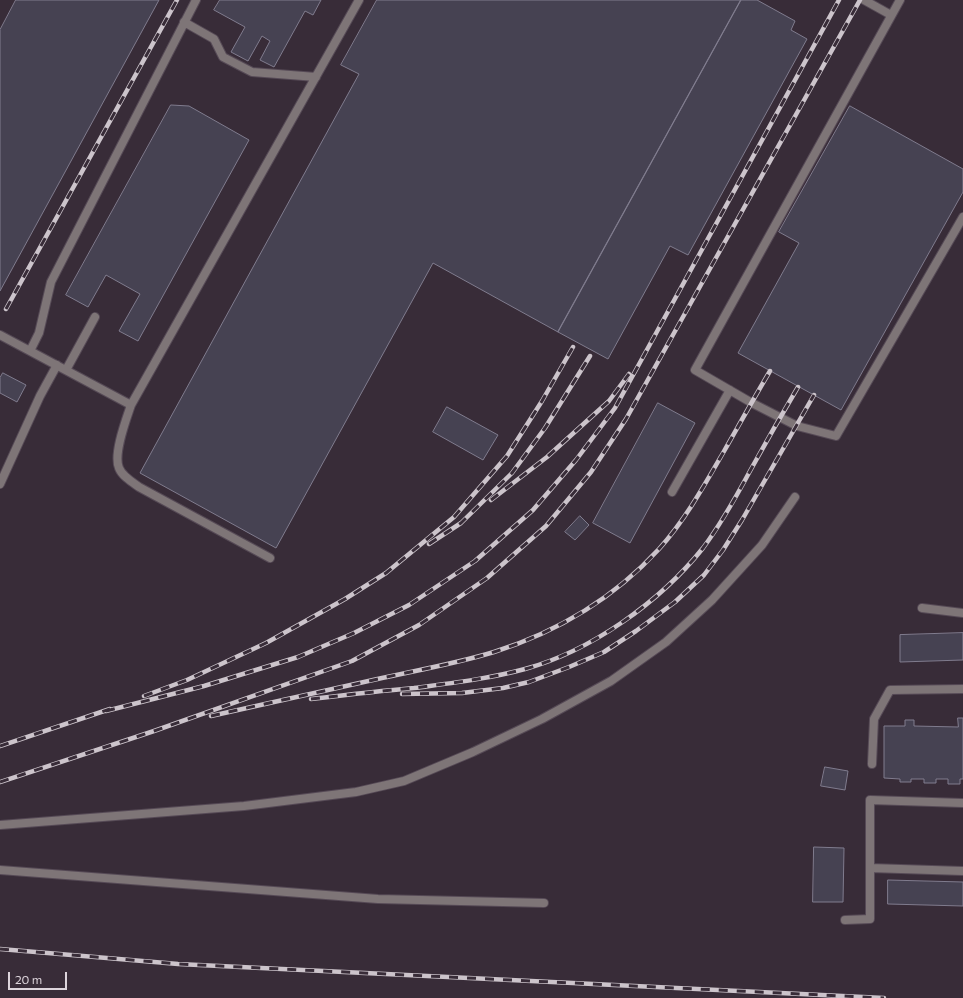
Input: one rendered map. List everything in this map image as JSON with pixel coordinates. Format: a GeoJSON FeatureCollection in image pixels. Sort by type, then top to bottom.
{"type":"FeatureCollection","features":[{"type":"Feature","properties":{"kind":"lane"},"geometry":{"type":"LineString","coordinates":[[30,351],[39,333],[51,282],[196,0]]}},
{"type":"Feature","properties":{"kind":"lane"},"geometry":{"type":"LineString","coordinates":[[270,558],[127,479],[118,468],[117,452],[131,405],[359,0]]}},
{"type":"Feature","properties":{"kind":"lane"},"geometry":{"type":"LineString","coordinates":[[864,0],[891,15]]}},
{"type":"Feature","properties":{"kind":"lane"},"geometry":{"type":"LineString","coordinates":[[900,0],[695,370],[797,426],[836,436],[963,217]]}},
{"type":"Feature","properties":{"kind":"lane"},"geometry":{"type":"LineString","coordinates":[[184,22],[214,40],[223,56],[252,72],[316,77]]}},
{"type":"Feature","properties":{"kind":"lane"},"geometry":{"type":"LineString","coordinates":[[66,370],[95,317]]}},
{"type":"Feature","properties":{"kind":"lane"},"geometry":{"type":"LineString","coordinates":[[0,335],[131,405]]}},
{"type":"Feature","properties":{"kind":"lane"},"geometry":{"type":"LineString","coordinates":[[0,484],[40,396],[57,365]]}},
{"type":"Feature","properties":{"kind":"lane"},"geometry":{"type":"LineString","coordinates":[[672,492],[730,390]]}},
{"type":"Feature","properties":{"kind":"lane"},"geometry":{"type":"LineString","coordinates":[[0,825],[244,806],[356,792],[404,781],[473,752],[542,719],[611,681],[666,642],[712,600],[762,545],[795,497]]}},
{"type":"Feature","properties":{"kind":"lane"},"geometry":{"type":"LineString","coordinates":[[922,608],[963,613]]}},
{"type":"Feature","properties":{"kind":"lane"},"geometry":{"type":"LineString","coordinates":[[872,764],[874,719],[890,690],[963,689]]}},
{"type":"Feature","properties":{"kind":"lane"},"geometry":{"type":"LineString","coordinates":[[845,920],[870,919],[870,800],[963,803]]}},
{"type":"Feature","properties":{"kind":"lane"},"geometry":{"type":"LineString","coordinates":[[870,868],[963,871]]}},
{"type":"Feature","properties":{"kind":"lane"},"geometry":{"type":"LineString","coordinates":[[0,870],[378,898],[544,903]]}},
{"type":"Feature","properties":{"kind":"building"},"geometry":{"type":"Polygon","coordinates":[[[16,0],[159,0],[0,291],[0,30],[16,0]]]}},
{"type":"Feature","properties":{"kind":"building"},"geometry":{"type":"Polygon","coordinates":[[[220,0],[321,0],[313,15],[305,11],[274,67],[260,60],[270,41],[262,36],[248,61],[231,52],[245,27],[214,10],[220,0]]]}},
{"type":"Feature","properties":{"kind":"building"},"geometry":{"type":"Polygon","coordinates":[[[377,0],[741,0],[558,332],[433,263],[276,548],[140,473],[359,74],[341,65],[377,0]]]}},
{"type":"Feature","properties":{"kind":"building"},"geometry":{"type":"Polygon","coordinates":[[[741,0],[757,0],[795,21],[791,30],[807,39],[688,255],[670,246],[608,359],[558,332],[741,0]]]}},
{"type":"Feature","properties":{"kind":"building"},"geometry":{"type":"Polygon","coordinates":[[[171,105],[189,106],[249,140],[138,341],[119,331],[140,294],[106,275],[88,307],[66,295],[171,105]]]}},
{"type":"Feature","properties":{"kind":"building"},"geometry":{"type":"Polygon","coordinates":[[[850,106],[963,169],[963,192],[841,410],[738,353],[799,243],[779,232],[850,106]]]}},
{"type":"Feature","properties":{"kind":"building"},"geometry":{"type":"Polygon","coordinates":[[[3,373],[26,385],[17,402],[0,393],[0,378],[3,373]]]}},
{"type":"Feature","properties":{"kind":"building"},"geometry":{"type":"Polygon","coordinates":[[[658,403],[695,423],[630,543],[593,523],[658,403]]]}},
{"type":"Feature","properties":{"kind":"building"},"geometry":{"type":"Polygon","coordinates":[[[447,407],[498,435],[483,460],[433,432],[447,407]]]}},
{"type":"Feature","properties":{"kind":"building"},"geometry":{"type":"Polygon","coordinates":[[[580,516],[589,525],[575,540],[565,532],[580,516]]]}},
{"type":"Feature","properties":{"kind":"building"},"geometry":{"type":"Polygon","coordinates":[[[963,633],[963,660],[900,662],[900,635],[963,633]]]}},
{"type":"Feature","properties":{"kind":"building"},"geometry":{"type":"Polygon","coordinates":[[[958,718],[963,718],[963,779],[960,779],[960,784],[948,784],[948,779],[936,779],[936,783],[924,783],[924,779],[911,779],[911,782],[900,782],[900,779],[884,778],[884,726],[905,726],[905,720],[914,720],[914,726],[958,727],[958,718]]]}},
{"type":"Feature","properties":{"kind":"building"},"geometry":{"type":"Polygon","coordinates":[[[825,767],[848,771],[845,790],[821,786],[825,767]]]}},
{"type":"Feature","properties":{"kind":"building"},"geometry":{"type":"Polygon","coordinates":[[[814,847],[844,848],[843,902],[813,902],[814,847]]]}},
{"type":"Feature","properties":{"kind":"building"},"geometry":{"type":"Polygon","coordinates":[[[888,880],[963,882],[963,906],[888,904],[888,880]]]}},
{"type":"Feature","properties":{"kind":"railway"},"geometry":{"type":"LineString","coordinates":[[6,309],[177,0]]}},
{"type":"Feature","properties":{"kind":"railway"},"geometry":{"type":"LineString","coordinates":[[106,711],[204,686],[298,657],[354,633],[409,605],[475,561],[533,510],[576,460],[615,408],[839,0]]}},
{"type":"Feature","properties":{"kind":"railway"},"geometry":{"type":"LineString","coordinates":[[0,782],[154,731],[352,661],[419,625],[487,578],[546,526],[591,472],[626,419],[860,0]]}},
{"type":"Feature","properties":{"kind":"railway"},"geometry":{"type":"LineString","coordinates":[[144,696],[187,680],[266,643],[345,599],[386,573],[454,517],[507,456],[542,401],[573,347]]}},
{"type":"Feature","properties":{"kind":"railway"},"geometry":{"type":"LineString","coordinates":[[429,544],[461,523],[512,473],[545,428],[590,356]]}},
{"type":"Feature","properties":{"kind":"railway"},"geometry":{"type":"LineString","coordinates":[[211,716],[480,656],[517,644],[562,624],[604,598],[642,567],[659,549],[686,515],[770,371]]}},
{"type":"Feature","properties":{"kind":"railway"},"geometry":{"type":"LineString","coordinates":[[491,500],[547,457],[609,401],[629,374]]}},
{"type":"Feature","properties":{"kind":"railway"},"geometry":{"type":"LineString","coordinates":[[311,699],[414,688],[483,678],[525,669],[550,661],[575,650],[623,622],[666,587],[686,568],[703,548],[728,510],[798,387]]}},
{"type":"Feature","properties":{"kind":"railway"},"geometry":{"type":"LineString","coordinates":[[402,694],[462,693],[503,688],[529,682],[604,652],[636,631],[675,602],[704,575],[723,550],[814,395]]}},
{"type":"Feature","properties":{"kind":"railway"},"geometry":{"type":"LineString","coordinates":[[0,746],[110,709]]}},
{"type":"Feature","properties":{"kind":"railway"},"geometry":{"type":"LineString","coordinates":[[0,949],[178,964],[884,998]]}}]}
